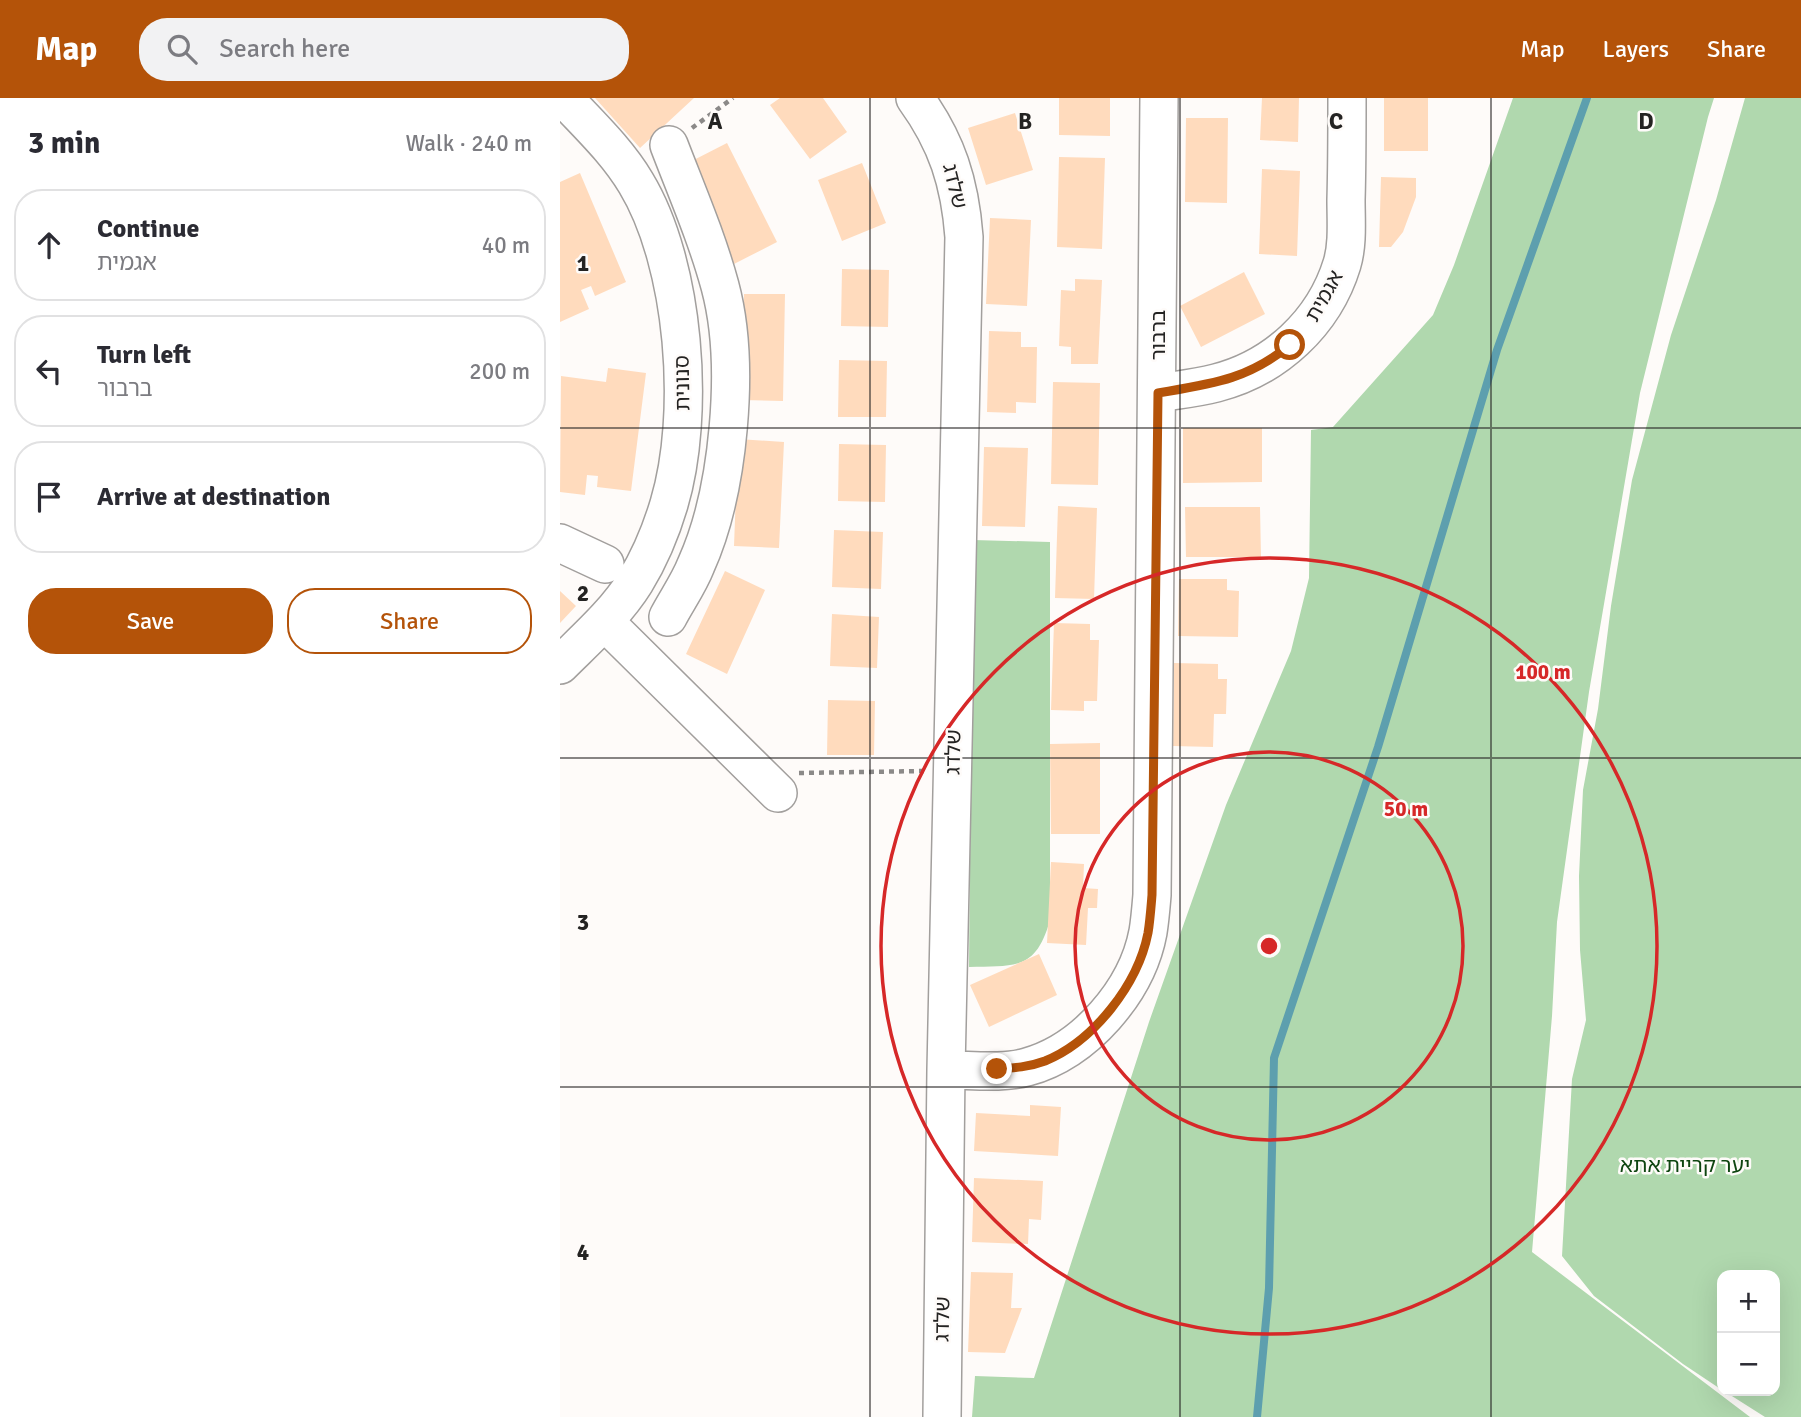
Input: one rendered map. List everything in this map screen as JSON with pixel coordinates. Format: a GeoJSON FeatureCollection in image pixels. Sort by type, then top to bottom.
{"type":"FeatureCollection","features":[{"type":"Feature","properties":{"kind":"street","name":"סנונית"},"geometry":{"type":"LineString","coordinates":[[560,665],[604,621],[634,583],[659,533],[672,492],[683,407],[681,348],[675,293],[659,230],[636,183],[603,139],[564,98]]}},
{"type":"Feature","properties":{"kind":"street","name":"שלדג"},"geometry":{"type":"LineString","coordinates":[[915,98],[931,121],[956,178],[962,206],[964,237],[946,1070],[942,1417]]}},
{"type":"Feature","properties":{"kind":"street","name":"ברבור"},"geometry":{"type":"LineString","coordinates":[[946,1070],[1024,1068],[1047,1060],[1074,1044],[1110,1010],[1138,963],[1148,934],[1152,895],[1160,98]]}},
{"type":"Feature","properties":{"kind":"street","name":"אגמית"},"geometry":{"type":"LineString","coordinates":[[1158,393],[1216,383],[1268,362],[1290,345],[1313,321],[1331,291],[1343,262],[1346,234],[1347,98]]}},
{"type":"Feature","properties":{"kind":"street"},"geometry":{"type":"LineString","coordinates":[[668,617],[696,566],[714,514],[725,457],[729,407],[728,344],[721,289],[706,240],[669,145]]}},
{"type":"Feature","properties":{"kind":"street"},"geometry":{"type":"LineString","coordinates":[[683,407],[729,407]]}},
{"type":"Feature","properties":{"kind":"street"},"geometry":{"type":"LineString","coordinates":[[560,542],[605,564]]}},
{"type":"Feature","properties":{"kind":"street"},"geometry":{"type":"LineString","coordinates":[[604,621],[776,791]]}},
{"type":"Feature","properties":{"kind":"path"},"geometry":{"type":"LineString","coordinates":[[776,791],[792,773],[953,771]]}},
{"type":"Feature","properties":{"kind":"green space"},"geometry":{"type":"Polygon","coordinates":[[[1513,98],[1714,98],[1640,393],[1589,692],[1557,922],[1552,1016],[1532,1252],[1717,1392],[1717,1396],[1722,1396],[1750,1417],[972,1417],[975,1376],[1034,1378],[1149,1022],[1226,805],[1291,651],[1309,578],[1311,430],[1333,427],[1433,315],[1454,265],[1513,98]]]}},
{"type":"Feature","properties":{"kind":"green space","name":"יער קריית אתא"},"geometry":{"type":"Polygon","coordinates":[[[1745,98],[1801,98],[1801,1417],[1765,1417],[1732,1396],[1780,1396],[1780,1270],[1717,1270],[1717,1387],[1594,1296],[1562,1256],[1572,1079],[1586,1020],[1580,950],[1579,876],[1583,790],[1598,709],[1611,606],[1632,480],[1671,335],[1716,200],[1745,98]]]}},
{"type":"Feature","properties":{"kind":"green space"},"geometry":{"type":"Polygon","coordinates":[[[973,540],[1050,542],[1050,920],[1038,948],[1031,957],[1012,965],[969,967],[973,540]]]}},
{"type":"Feature","properties":{"kind":"building"},"geometry":{"type":"Polygon","coordinates":[[[595,98],[694,98],[640,148],[595,98]]]}},
{"type":"Feature","properties":{"kind":"building"},"geometry":{"type":"Polygon","coordinates":[[[780,98],[823,98],[847,132],[810,159],[770,105],[780,98]]]}},
{"type":"Feature","properties":{"kind":"building"},"geometry":{"type":"Polygon","coordinates":[[[1059,98],[1110,98],[1110,136],[1059,135],[1059,98]]]}},
{"type":"Feature","properties":{"kind":"building"},"geometry":{"type":"Polygon","coordinates":[[[1262,98],[1299,98],[1298,142],[1260,140],[1262,98]]]}},
{"type":"Feature","properties":{"kind":"building"},"geometry":{"type":"Polygon","coordinates":[[[1384,98],[1428,98],[1428,151],[1384,151],[1384,98]]]}},
{"type":"Feature","properties":{"kind":"building"},"geometry":{"type":"Polygon","coordinates":[[[1015,113],[1033,170],[986,185],[968,128],[1015,113]]]}},
{"type":"Feature","properties":{"kind":"building"},"geometry":{"type":"Polygon","coordinates":[[[1186,118],[1228,118],[1227,203],[1185,202],[1186,118]]]}},
{"type":"Feature","properties":{"kind":"building"},"geometry":{"type":"Polygon","coordinates":[[[727,143],[777,242],[734,264],[684,165],[727,143]]]}},
{"type":"Feature","properties":{"kind":"building"},"geometry":{"type":"Polygon","coordinates":[[[1059,157],[1105,158],[1102,249],[1057,247],[1059,157]]]}},
{"type":"Feature","properties":{"kind":"building"},"geometry":{"type":"Polygon","coordinates":[[[862,163],[886,223],[842,241],[818,180],[862,163]]]}},
{"type":"Feature","properties":{"kind":"building"},"geometry":{"type":"Polygon","coordinates":[[[1262,169],[1300,171],[1297,256],[1259,254],[1262,169]]]}},
{"type":"Feature","properties":{"kind":"building"},"geometry":{"type":"Polygon","coordinates":[[[580,173],[626,282],[595,296],[591,286],[581,290],[589,309],[560,322],[560,182],[580,173]]]}},
{"type":"Feature","properties":{"kind":"building"},"geometry":{"type":"Polygon","coordinates":[[[1381,177],[1416,178],[1416,197],[1403,232],[1391,247],[1379,247],[1381,177]]]}},
{"type":"Feature","properties":{"kind":"building"},"geometry":{"type":"Polygon","coordinates":[[[990,218],[1031,220],[1027,306],[986,304],[990,218]]]}},
{"type":"Feature","properties":{"kind":"building"},"geometry":{"type":"Polygon","coordinates":[[[842,269],[889,270],[888,327],[841,326],[842,269]]]}},
{"type":"Feature","properties":{"kind":"building"},"geometry":{"type":"Polygon","coordinates":[[[1244,272],[1265,314],[1201,347],[1180,306],[1244,272]]]}},
{"type":"Feature","properties":{"kind":"building"},"geometry":{"type":"Polygon","coordinates":[[[1075,279],[1102,280],[1098,364],[1071,364],[1071,347],[1059,346],[1061,290],[1075,291],[1075,279]]]}},
{"type":"Feature","properties":{"kind":"building"},"geometry":{"type":"Polygon","coordinates":[[[744,294],[785,294],[783,401],[742,400],[744,294]]]}},
{"type":"Feature","properties":{"kind":"building"},"geometry":{"type":"Polygon","coordinates":[[[989,331],[1021,332],[1021,347],[1037,347],[1036,403],[1016,402],[1016,413],[987,412],[989,331]]]}},
{"type":"Feature","properties":{"kind":"building"},"geometry":{"type":"Polygon","coordinates":[[[839,360],[887,361],[886,417],[838,417],[839,360]]]}},
{"type":"Feature","properties":{"kind":"building"},"geometry":{"type":"Polygon","coordinates":[[[608,368],[646,373],[631,491],[597,487],[598,476],[587,475],[585,495],[560,492],[561,376],[606,382],[608,368]]]}},
{"type":"Feature","properties":{"kind":"building"},"geometry":{"type":"Polygon","coordinates":[[[1053,382],[1100,383],[1098,485],[1051,484],[1053,382]]]}},
{"type":"Feature","properties":{"kind":"building"},"geometry":{"type":"Polygon","coordinates":[[[1183,428],[1262,428],[1262,482],[1183,483],[1183,428]]]}},
{"type":"Feature","properties":{"kind":"building"},"geometry":{"type":"Polygon","coordinates":[[[738,439],[784,442],[779,548],[734,546],[738,439]]]}},
{"type":"Feature","properties":{"kind":"building"},"geometry":{"type":"Polygon","coordinates":[[[839,444],[886,445],[885,502],[838,501],[839,444]]]}},
{"type":"Feature","properties":{"kind":"building"},"geometry":{"type":"Polygon","coordinates":[[[984,447],[1028,448],[1025,527],[982,526],[984,447]]]}},
{"type":"Feature","properties":{"kind":"building"},"geometry":{"type":"Polygon","coordinates":[[[1058,506],[1097,508],[1094,599],[1055,598],[1058,506]]]}},
{"type":"Feature","properties":{"kind":"building"},"geometry":{"type":"Polygon","coordinates":[[[1185,507],[1260,507],[1261,557],[1186,557],[1185,507]]]}},
{"type":"Feature","properties":{"kind":"building"},"geometry":{"type":"Polygon","coordinates":[[[834,530],[883,532],[881,589],[832,587],[834,530]]]}},
{"type":"Feature","properties":{"kind":"building"},"geometry":{"type":"Polygon","coordinates":[[[725,571],[765,590],[727,674],[686,654],[725,571]]]}},
{"type":"Feature","properties":{"kind":"building"},"geometry":{"type":"Polygon","coordinates":[[[1179,579],[1227,579],[1227,590],[1239,591],[1238,637],[1178,636],[1179,579]]]}},
{"type":"Feature","properties":{"kind":"building"},"geometry":{"type":"Polygon","coordinates":[[[560,591],[576,606],[560,623],[560,591]]]}},
{"type":"Feature","properties":{"kind":"building"},"geometry":{"type":"Polygon","coordinates":[[[832,614],[879,617],[877,668],[830,666],[832,614]]]}},
{"type":"Feature","properties":{"kind":"building"},"geometry":{"type":"Polygon","coordinates":[[[1054,623],[1090,624],[1090,640],[1099,640],[1097,701],[1084,701],[1084,711],[1051,710],[1054,623]]]}},
{"type":"Feature","properties":{"kind":"building"},"geometry":{"type":"Polygon","coordinates":[[[1174,663],[1218,664],[1218,679],[1227,679],[1226,714],[1214,714],[1213,747],[1173,746],[1174,663]]]}},
{"type":"Feature","properties":{"kind":"building"},"geometry":{"type":"Polygon","coordinates":[[[828,700],[875,701],[874,755],[827,755],[828,700]]]}},
{"type":"Feature","properties":{"kind":"building"},"geometry":{"type":"Polygon","coordinates":[[[1100,743],[1100,834],[1051,834],[1050,744],[1100,743]]]}},
{"type":"Feature","properties":{"kind":"building"},"geometry":{"type":"Polygon","coordinates":[[[1051,862],[1084,864],[1083,888],[1098,889],[1097,908],[1088,908],[1086,945],[1047,943],[1051,862]]]}},
{"type":"Feature","properties":{"kind":"building"},"geometry":{"type":"Polygon","coordinates":[[[1039,954],[1057,995],[989,1027],[970,985],[1039,954]]]}},
{"type":"Feature","properties":{"kind":"building"},"geometry":{"type":"Polygon","coordinates":[[[1030,1105],[1061,1107],[1058,1156],[974,1151],[976,1113],[1030,1116],[1030,1105]]]}},
{"type":"Feature","properties":{"kind":"building"},"geometry":{"type":"Polygon","coordinates":[[[974,1178],[1043,1181],[1041,1220],[1029,1219],[1028,1244],[972,1242],[974,1178]]]}},
{"type":"Feature","properties":{"kind":"building"},"geometry":{"type":"Polygon","coordinates":[[[971,1272],[1013,1273],[1011,1308],[1022,1308],[1005,1353],[968,1352],[971,1272]]]}},
{"type":"Feature","properties":{"kind":"waterway"},"geometry":{"type":"LineString","coordinates":[[1257,1417],[1269,1288],[1274,1058],[1378,747],[1497,350],[1587,98]]}},
{"type":"Feature","properties":{"kind":"route"},"geometry":{"type":"LineString","coordinates":[[997,1069],[1024,1068],[1047,1060],[1074,1044],[1092,1028],[1110,1010],[1125,986],[1138,963],[1148,934],[1152,895],[1158,393],[1216,383],[1241,374],[1268,362],[1290,345]]}}]}
